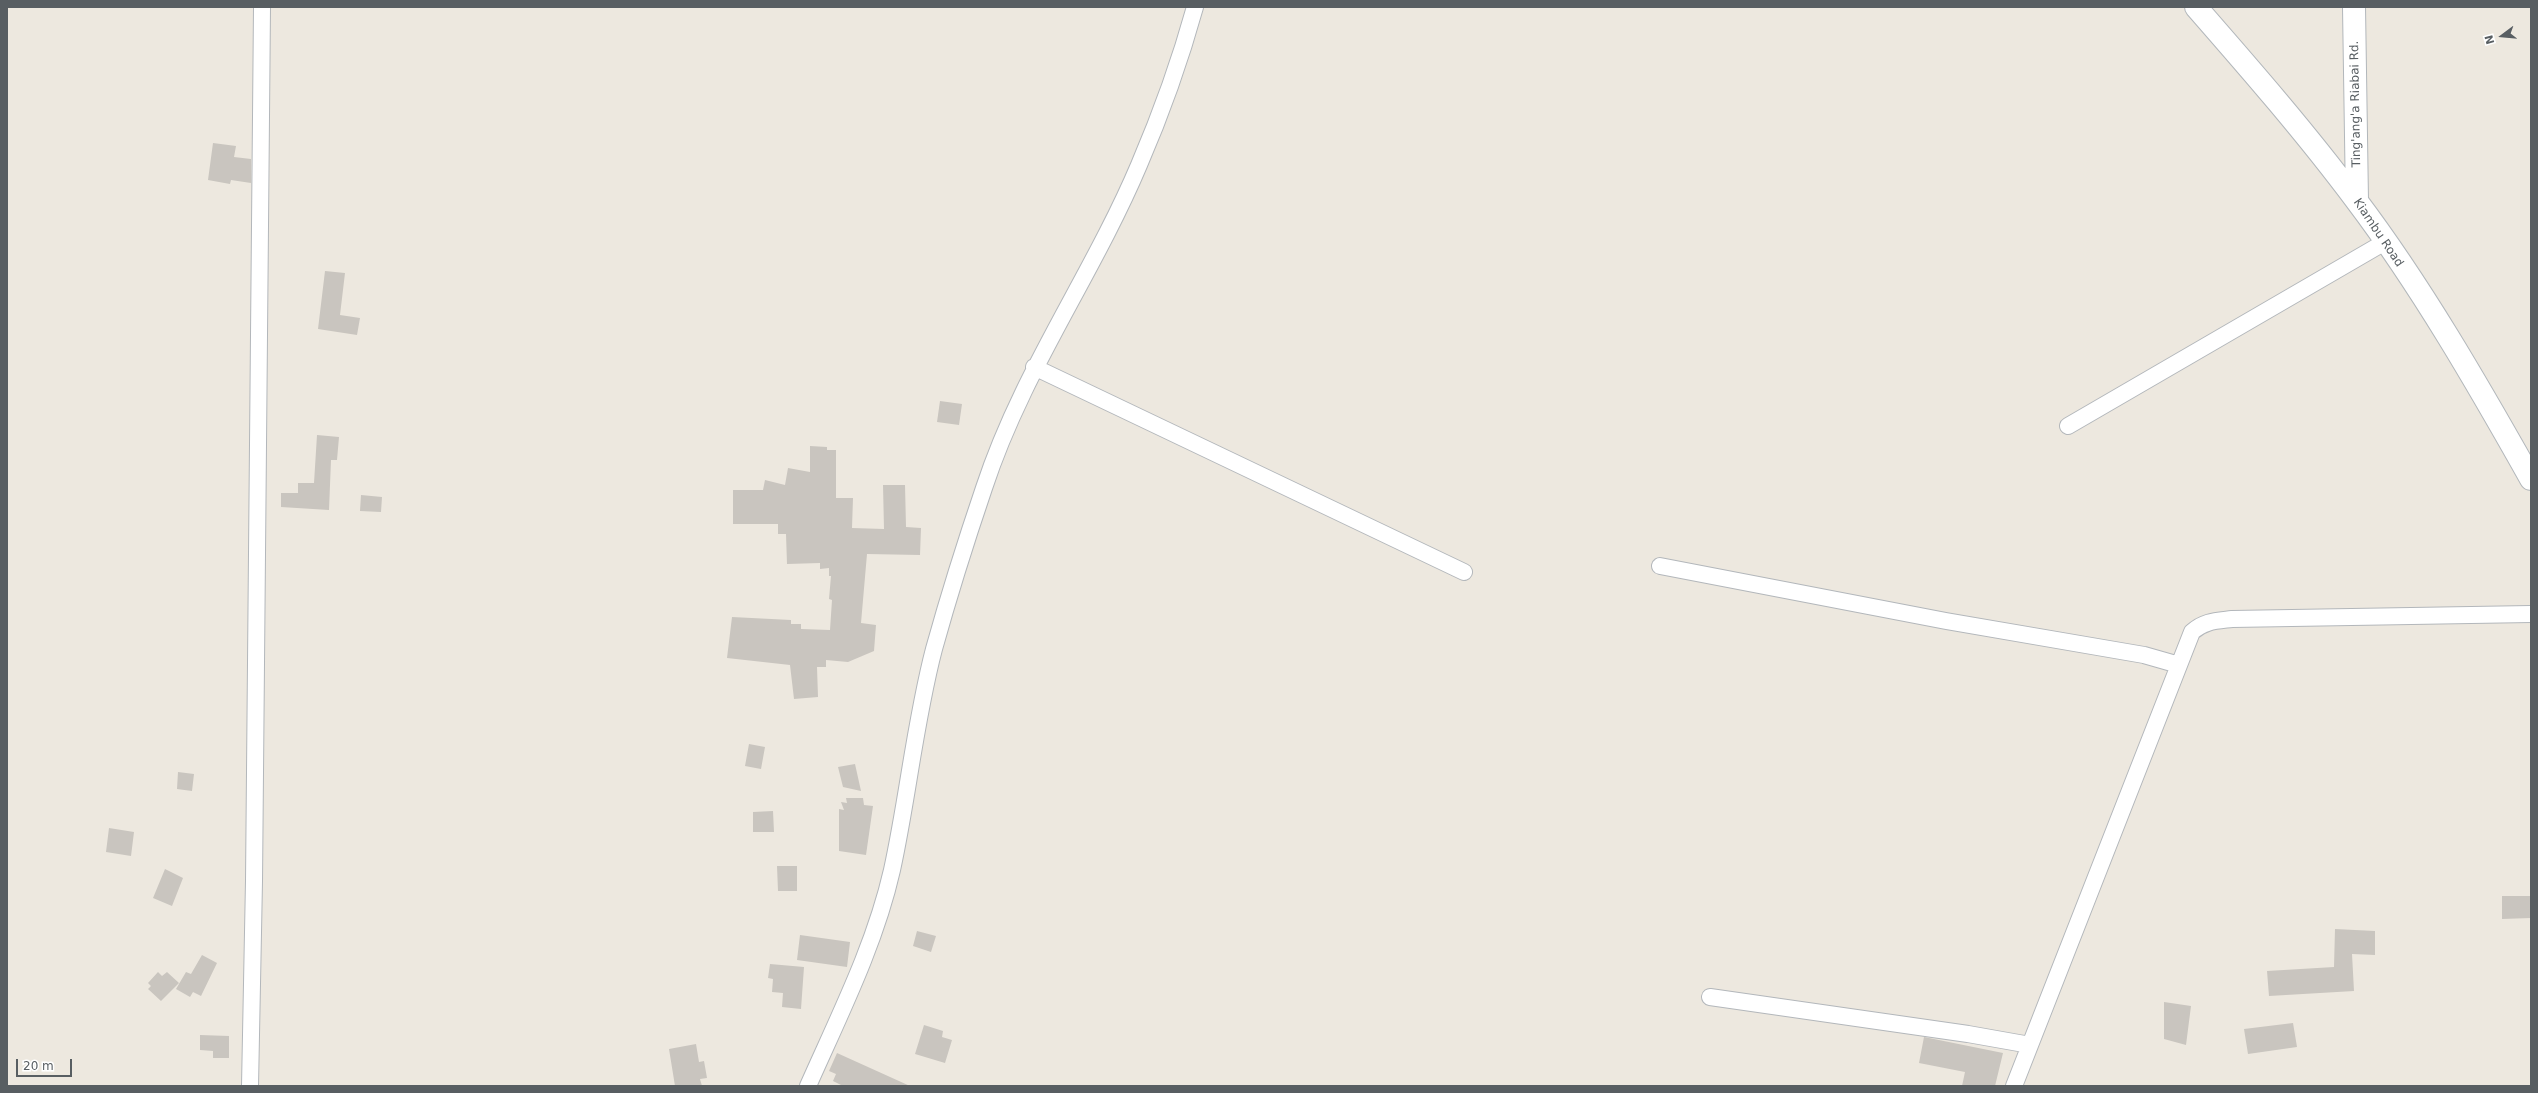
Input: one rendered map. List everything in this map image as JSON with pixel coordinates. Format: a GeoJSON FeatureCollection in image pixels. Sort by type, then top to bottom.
{"type":"FeatureCollection","features":[{"type":"Feature","properties":{"kind":"street"},"geometry":{"type":"LineString","coordinates":[[250,1086],[254,873],[262,7]]}},
{"type":"Feature","properties":{"kind":"street"},"geometry":{"type":"LineString","coordinates":[[808,1086],[869,945],[892,871],[934,650],[984,486],[1034,367],[1091,262],[1139,166],[1179,63],[1195,7]]}},
{"type":"Feature","properties":{"kind":"street","name":"Kiambu Road"},"geometry":{"type":"LineString","coordinates":[[2196,7],[2270,93],[2357,201],[2423,298],[2531,479]]}},
{"type":"Feature","properties":{"kind":"street","name":"Ting'ang'a Riabai Rd."},"geometry":{"type":"LineString","coordinates":[[2354,7],[2357,201]]}},
{"type":"Feature","properties":{"kind":"street"},"geometry":{"type":"LineString","coordinates":[[2068,426],[2384,242]]}},
{"type":"Feature","properties":{"kind":"street"},"geometry":{"type":"LineString","coordinates":[[1034,367],[1464,572]]}},
{"type":"Feature","properties":{"kind":"street"},"geometry":{"type":"LineString","coordinates":[[1660,566],[1946,621],[2144,654],[2179,665]]}},
{"type":"Feature","properties":{"kind":"street"},"geometry":{"type":"LineString","coordinates":[[2014,1086],[2192,632],[2201,625],[2210,621],[2531,614]]}},
{"type":"Feature","properties":{"kind":"street"},"geometry":{"type":"LineString","coordinates":[[1710,997],[1968,1034],[2030,1045]]}},
{"type":"Feature","properties":{"kind":"building"},"geometry":{"type":"Polygon","coordinates":[[[213,143],[236,146],[234,157],[251,159],[251,183],[231,180],[230,184],[208,180],[213,143]]]}},
{"type":"Feature","properties":{"kind":"building"},"geometry":{"type":"Polygon","coordinates":[[[325,271],[345,273],[340,315],[360,318],[357,335],[318,329],[325,271]]]}},
{"type":"Feature","properties":{"kind":"building"},"geometry":{"type":"Polygon","coordinates":[[[940,401],[962,404],[959,425],[937,422],[940,401]]]}},
{"type":"Feature","properties":{"kind":"building"},"geometry":{"type":"Polygon","coordinates":[[[317,435],[339,437],[337,460],[331,460],[329,510],[281,507],[281,493],[298,493],[298,483],[314,483],[317,435]]]}},
{"type":"Feature","properties":{"kind":"building"},"geometry":{"type":"Polygon","coordinates":[[[810,446],[827,447],[827,450],[836,450],[836,498],[853,498],[852,528],[884,529],[883,485],[905,485],[906,527],[921,528],[920,555],[867,554],[861,623],[876,625],[874,651],[848,662],[826,660],[826,667],[817,667],[818,697],[794,699],[790,665],[727,658],[732,617],[791,620],[791,624],[801,624],[801,629],[830,630],[832,600],[829,599],[831,576],[829,576],[829,568],[820,569],[820,563],[787,564],[786,534],[778,534],[778,524],[733,524],[733,490],[763,490],[765,480],[785,485],[788,468],[810,472],[810,446]]]}},
{"type":"Feature","properties":{"kind":"building"},"geometry":{"type":"Polygon","coordinates":[[[361,495],[382,497],[381,512],[360,511],[361,495]]]}},
{"type":"Feature","properties":{"kind":"building"},"geometry":{"type":"Polygon","coordinates":[[[749,744],[765,747],[761,769],[745,766],[749,744]]]}},
{"type":"Feature","properties":{"kind":"building"},"geometry":{"type":"Polygon","coordinates":[[[855,764],[861,791],[843,787],[838,767],[855,764]]]}},
{"type":"Feature","properties":{"kind":"building"},"geometry":{"type":"Polygon","coordinates":[[[178,772],[194,774],[192,791],[177,789],[178,772]]]}},
{"type":"Feature","properties":{"kind":"building"},"geometry":{"type":"Polygon","coordinates":[[[846,798],[863,798],[864,805],[873,806],[866,855],[839,851],[839,809],[844,810],[841,802],[847,803],[846,798]]]}},
{"type":"Feature","properties":{"kind":"building"},"geometry":{"type":"Polygon","coordinates":[[[773,811],[774,832],[753,832],[753,812],[773,811]]]}},
{"type":"Feature","properties":{"kind":"building"},"geometry":{"type":"Polygon","coordinates":[[[109,828],[134,832],[131,856],[106,852],[109,828]]]}},
{"type":"Feature","properties":{"kind":"building"},"geometry":{"type":"Polygon","coordinates":[[[777,866],[797,866],[797,891],[778,891],[777,866]]]}},
{"type":"Feature","properties":{"kind":"building"},"geometry":{"type":"Polygon","coordinates":[[[165,869],[183,878],[172,906],[153,898],[165,869]]]}},
{"type":"Feature","properties":{"kind":"building"},"geometry":{"type":"Polygon","coordinates":[[[2502,896],[2531,896],[2531,918],[2502,919],[2502,896]]]}},
{"type":"Feature","properties":{"kind":"building"},"geometry":{"type":"Polygon","coordinates":[[[2335,929],[2375,931],[2375,955],[2352,954],[2354,991],[2269,996],[2267,971],[2334,967],[2335,929]]]}},
{"type":"Feature","properties":{"kind":"building"},"geometry":{"type":"Polygon","coordinates":[[[917,931],[936,936],[931,952],[913,946],[917,931]]]}},
{"type":"Feature","properties":{"kind":"building"},"geometry":{"type":"Polygon","coordinates":[[[800,935],[850,942],[847,967],[797,960],[800,935]]]}},
{"type":"Feature","properties":{"kind":"building"},"geometry":{"type":"Polygon","coordinates":[[[202,955],[217,963],[201,996],[193,992],[190,997],[176,989],[186,972],[191,974],[202,955]]]}},
{"type":"Feature","properties":{"kind":"building"},"geometry":{"type":"Polygon","coordinates":[[[770,964],[804,967],[801,1009],[782,1007],[783,993],[772,992],[773,979],[768,978],[770,964]]]}},
{"type":"Feature","properties":{"kind":"building"},"geometry":{"type":"Polygon","coordinates":[[[158,972],[162,976],[167,972],[179,983],[161,1001],[148,989],[151,986],[148,983],[158,972]]]}},
{"type":"Feature","properties":{"kind":"building"},"geometry":{"type":"Polygon","coordinates":[[[2164,1002],[2191,1006],[2186,1045],[2164,1039],[2164,1002]]]}},
{"type":"Feature","properties":{"kind":"building"},"geometry":{"type":"Polygon","coordinates":[[[2293,1023],[2297,1047],[2248,1054],[2244,1029],[2293,1023]]]}},
{"type":"Feature","properties":{"kind":"building"},"geometry":{"type":"Polygon","coordinates":[[[924,1025],[943,1031],[942,1037],[952,1040],[945,1063],[915,1054],[924,1025]]]}},
{"type":"Feature","properties":{"kind":"building"},"geometry":{"type":"Polygon","coordinates":[[[200,1035],[229,1036],[229,1058],[213,1058],[213,1051],[200,1050],[200,1035]]]}},
{"type":"Feature","properties":{"kind":"building"},"geometry":{"type":"Polygon","coordinates":[[[1924,1037],[2003,1053],[1995,1086],[1962,1086],[1965,1072],[1919,1063],[1924,1037]]]}},
{"type":"Feature","properties":{"kind":"building"},"geometry":{"type":"Polygon","coordinates":[[[696,1044],[699,1062],[704,1061],[707,1078],[700,1079],[702,1086],[675,1086],[669,1049],[696,1044]]]}},
{"type":"Feature","properties":{"kind":"building"},"geometry":{"type":"Polygon","coordinates":[[[837,1053],[910,1086],[843,1086],[833,1081],[836,1074],[829,1071],[837,1053]]]}}]}
